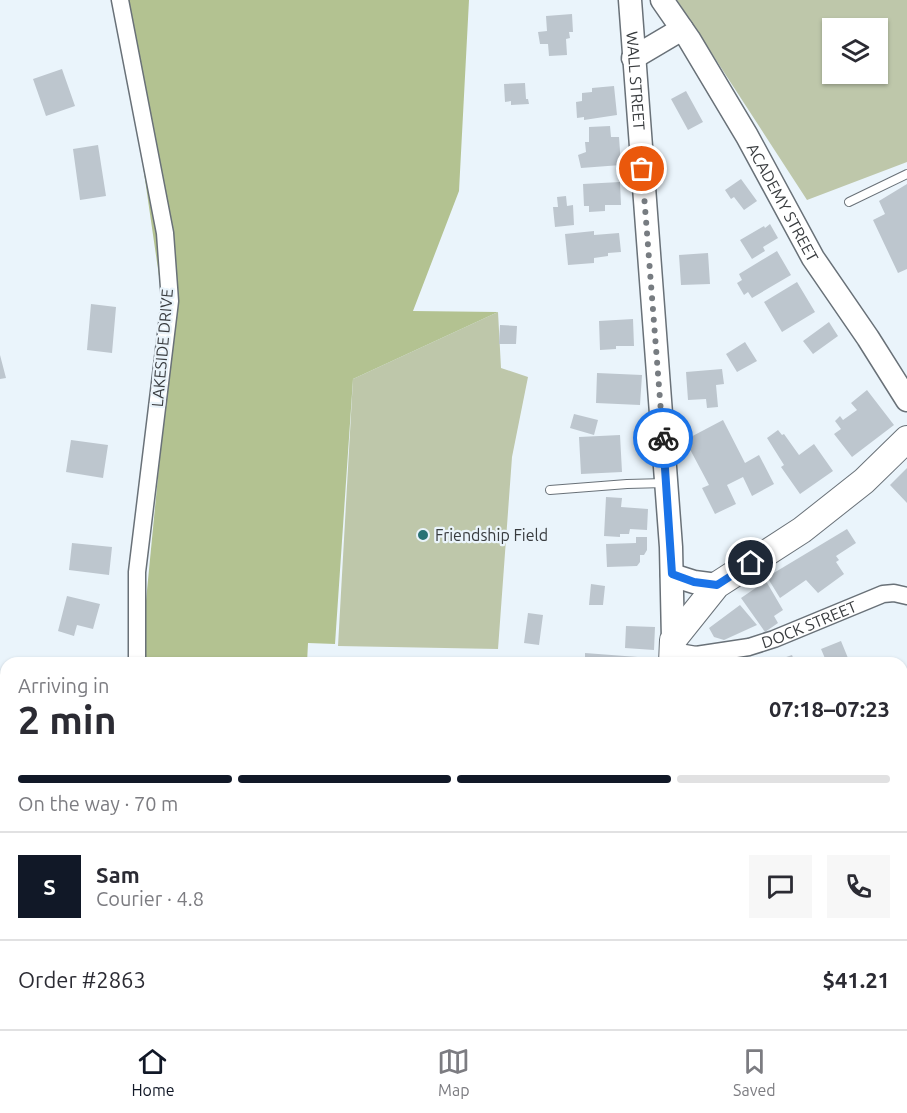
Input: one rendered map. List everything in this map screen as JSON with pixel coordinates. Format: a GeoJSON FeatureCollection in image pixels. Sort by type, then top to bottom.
{"type":"FeatureCollection","features":[{"type":"Feature","properties":{"kind":"main road"},"geometry":{"type":"LineString","coordinates":[[672,652],[717,585],[802,530],[864,481],[907,439]]}},
{"type":"Feature","properties":{"kind":"street","name":"LAKESIDE DRIVE"},"geometry":{"type":"LineString","coordinates":[[120,0],[165,233],[170,301],[138,562],[137,657]]}},
{"type":"Feature","properties":{"kind":"street","name":"WALL STREET"},"geometry":{"type":"LineString","coordinates":[[630,0],[672,574],[672,652]]}},
{"type":"Feature","properties":{"kind":"street","name":"ACADEMY STREET"},"geometry":{"type":"LineString","coordinates":[[662,0],[747,136],[813,258],[907,400]]}},
{"type":"Feature","properties":{"kind":"street"},"geometry":{"type":"LineString","coordinates":[[633,58],[682,29]]}},
{"type":"Feature","properties":{"kind":"street"},"geometry":{"type":"LineString","coordinates":[[672,574],[694,582],[717,585]]}},
{"type":"Feature","properties":{"kind":"street","name":"DOCK STREET"},"geometry":{"type":"LineString","coordinates":[[672,652],[696,655],[749,647],[883,594],[894,593],[907,596]]}},
{"type":"Feature","properties":{"kind":"lane"},"geometry":{"type":"LineString","coordinates":[[849,202],[907,174]]}},
{"type":"Feature","properties":{"kind":"lane"},"geometry":{"type":"LineString","coordinates":[[550,490],[666,483]]}},
{"type":"Feature","properties":{"kind":"green space"},"geometry":{"type":"Polygon","coordinates":[[[119,0],[469,0],[459,191],[413,311],[498,312],[353,379],[335,644],[308,643],[307,657],[141,657],[170,352],[119,0]]]}},
{"type":"Feature","properties":{"kind":"green space"},"geometry":{"type":"Polygon","coordinates":[[[677,0],[907,0],[907,162],[807,200],[677,0]]]}},
{"type":"Feature","properties":{"kind":"green space"},"geometry":{"type":"Polygon","coordinates":[[[498,312],[501,368],[528,377],[512,457],[498,649],[338,646],[353,379],[498,312]]]}},
{"type":"Feature","properties":{"kind":"building"},"geometry":{"type":"Polygon","coordinates":[[[572,14],[573,32],[569,32],[570,38],[566,39],[567,55],[549,56],[548,44],[540,44],[538,32],[547,31],[546,16],[572,14]]]}},
{"type":"Feature","properties":{"kind":"building"},"geometry":{"type":"Polygon","coordinates":[[[62,69],[75,106],[46,116],[33,79],[62,69]]]}},
{"type":"Feature","properties":{"kind":"building"},"geometry":{"type":"Polygon","coordinates":[[[525,83],[526,99],[529,104],[511,105],[511,101],[505,102],[504,84],[525,83]]]}},
{"type":"Feature","properties":{"kind":"building"},"geometry":{"type":"Polygon","coordinates":[[[614,86],[617,115],[584,120],[584,117],[577,118],[576,102],[582,101],[582,93],[592,92],[592,88],[614,86]]]}},
{"type":"Feature","properties":{"kind":"building"},"geometry":{"type":"Polygon","coordinates":[[[686,91],[703,122],[688,130],[671,99],[686,91]]]}},
{"type":"Feature","properties":{"kind":"building"},"geometry":{"type":"Polygon","coordinates":[[[610,126],[611,137],[619,137],[621,165],[581,168],[578,155],[586,152],[585,142],[589,142],[589,127],[610,126]]]}},
{"type":"Feature","properties":{"kind":"building"},"geometry":{"type":"Polygon","coordinates":[[[98,145],[106,196],[80,200],[73,149],[98,145]]]}},
{"type":"Feature","properties":{"kind":"building"},"geometry":{"type":"Polygon","coordinates":[[[741,179],[757,201],[744,210],[734,197],[731,199],[725,190],[741,179]]]}},
{"type":"Feature","properties":{"kind":"building"},"geometry":{"type":"Polygon","coordinates":[[[620,182],[621,205],[605,205],[605,211],[589,212],[589,206],[584,206],[583,184],[620,182]]]}},
{"type":"Feature","properties":{"kind":"building"},"geometry":{"type":"Polygon","coordinates":[[[907,184],[907,269],[898,273],[873,220],[885,214],[879,201],[907,184]]]}},
{"type":"Feature","properties":{"kind":"building"},"geometry":{"type":"Polygon","coordinates":[[[566,196],[567,206],[573,205],[574,225],[555,227],[553,207],[558,207],[557,197],[566,196]]]}},
{"type":"Feature","properties":{"kind":"building"},"geometry":{"type":"Polygon","coordinates":[[[770,224],[778,238],[763,247],[765,251],[752,259],[740,240],[770,224]]]}},
{"type":"Feature","properties":{"kind":"building"},"geometry":{"type":"Polygon","coordinates":[[[594,231],[594,235],[619,233],[621,252],[608,253],[608,256],[594,258],[594,263],[568,265],[565,234],[594,231]]]}},
{"type":"Feature","properties":{"kind":"building"},"geometry":{"type":"Polygon","coordinates":[[[777,251],[791,275],[752,298],[748,292],[744,295],[737,283],[742,280],[739,274],[777,251]]]}},
{"type":"Feature","properties":{"kind":"building"},"geometry":{"type":"Polygon","coordinates":[[[708,253],[710,284],[681,285],[679,255],[708,253]]]}},
{"type":"Feature","properties":{"kind":"building"},"geometry":{"type":"Polygon","coordinates":[[[797,282],[815,312],[782,332],[764,302],[797,282]]]}},
{"type":"Feature","properties":{"kind":"building"},"geometry":{"type":"Polygon","coordinates":[[[91,304],[116,307],[112,353],[87,350],[91,304]]]}},
{"type":"Feature","properties":{"kind":"building"},"geometry":{"type":"Polygon","coordinates":[[[633,319],[634,346],[616,346],[616,349],[600,350],[599,321],[633,319]]]}},
{"type":"Feature","properties":{"kind":"building"},"geometry":{"type":"Polygon","coordinates":[[[829,322],[838,336],[813,354],[803,341],[829,322]]]}},
{"type":"Feature","properties":{"kind":"building"},"geometry":{"type":"Polygon","coordinates":[[[500,325],[517,326],[516,344],[499,344],[500,325]]]}},
{"type":"Feature","properties":{"kind":"building"},"geometry":{"type":"Polygon","coordinates":[[[745,342],[757,361],[737,372],[726,354],[745,342]]]}},
{"type":"Feature","properties":{"kind":"building"},"geometry":{"type":"Polygon","coordinates":[[[0,355],[6,378],[0,379],[0,355]]]}},
{"type":"Feature","properties":{"kind":"building"},"geometry":{"type":"Polygon","coordinates":[[[722,369],[724,384],[716,385],[718,407],[707,408],[706,399],[688,400],[686,372],[722,369]]]}},
{"type":"Feature","properties":{"kind":"building"},"geometry":{"type":"Polygon","coordinates":[[[597,373],[642,375],[640,405],[596,403],[597,373]]]}},
{"type":"Feature","properties":{"kind":"building"},"geometry":{"type":"Polygon","coordinates":[[[867,390],[894,425],[852,457],[834,434],[841,429],[835,421],[840,416],[843,420],[857,410],[851,403],[867,390]]]}},
{"type":"Feature","properties":{"kind":"building"},"geometry":{"type":"Polygon","coordinates":[[[574,414],[598,420],[594,435],[570,428],[574,414]]]}},
{"type":"Feature","properties":{"kind":"building"},"geometry":{"type":"Polygon","coordinates":[[[723,420],[745,463],[759,455],[774,484],[752,496],[743,477],[727,485],[736,504],[715,514],[702,488],[709,485],[685,440],[723,420]]]}},
{"type":"Feature","properties":{"kind":"building"},"geometry":{"type":"Polygon","coordinates":[[[778,430],[782,435],[784,434],[799,455],[814,444],[833,471],[800,494],[781,467],[784,465],[767,438],[778,430]]]}},
{"type":"Feature","properties":{"kind":"building"},"geometry":{"type":"Polygon","coordinates":[[[620,435],[622,472],[581,474],[579,437],[620,435]]]}},
{"type":"Feature","properties":{"kind":"building"},"geometry":{"type":"Polygon","coordinates":[[[71,440],[108,445],[103,478],[66,472],[71,440]]]}},
{"type":"Feature","properties":{"kind":"building"},"geometry":{"type":"Polygon","coordinates":[[[907,468],[907,503],[890,485],[907,468]]]}},
{"type":"Feature","properties":{"kind":"building"},"geometry":{"type":"Polygon","coordinates":[[[606,497],[622,498],[621,507],[648,509],[647,530],[630,529],[629,534],[620,534],[620,537],[604,536],[606,497]]]}},
{"type":"Feature","properties":{"kind":"building"},"geometry":{"type":"Polygon","coordinates":[[[847,529],[856,543],[836,556],[839,560],[836,562],[844,574],[818,593],[806,580],[780,598],[767,577],[847,529]]]}},
{"type":"Feature","properties":{"kind":"building"},"geometry":{"type":"Polygon","coordinates":[[[636,537],[647,537],[647,550],[644,555],[640,555],[640,562],[637,566],[607,567],[606,544],[636,543],[636,537]]]}},
{"type":"Feature","properties":{"kind":"building"},"geometry":{"type":"Polygon","coordinates":[[[72,543],[112,547],[109,575],[69,570],[72,543]]]}},
{"type":"Feature","properties":{"kind":"building"},"geometry":{"type":"Polygon","coordinates":[[[766,581],[783,610],[774,616],[778,623],[765,632],[741,598],[766,581]]]}},
{"type":"Feature","properties":{"kind":"building"},"geometry":{"type":"Polygon","coordinates":[[[591,584],[605,586],[603,605],[589,605],[591,584]]]}},
{"type":"Feature","properties":{"kind":"building"},"geometry":{"type":"Polygon","coordinates":[[[67,596],[100,604],[93,629],[77,625],[74,636],[58,631],[67,596]]]}},
{"type":"Feature","properties":{"kind":"building"},"geometry":{"type":"Polygon","coordinates":[[[740,605],[757,625],[724,640],[714,637],[709,628],[740,605]]]}},
{"type":"Feature","properties":{"kind":"building"},"geometry":{"type":"Polygon","coordinates":[[[528,613],[543,615],[539,645],[524,643],[528,613]]]}},
{"type":"Feature","properties":{"kind":"building"},"geometry":{"type":"Polygon","coordinates":[[[626,626],[655,627],[654,650],[625,648],[626,626]]]}},
{"type":"Feature","properties":{"kind":"building"},"geometry":{"type":"Polygon","coordinates":[[[841,641],[848,657],[824,657],[821,649],[841,641]]]}},
{"type":"Feature","properties":{"kind":"building"},"geometry":{"type":"Polygon","coordinates":[[[585,653],[638,657],[585,657],[585,653]]]}},
{"type":"Feature","properties":{"kind":"way so far"},"geometry":{"type":"LineString","coordinates":[[642,169],[663,438]]}},
{"type":"Feature","properties":{"kind":"place","name":"Friendship Field"},"geometry":{"type":"Point","coordinates":[423,535]}},
{"type":"Feature","properties":{"kind":"route"},"geometry":{"type":"LineString","coordinates":[[663,438],[672,574],[694,582],[717,585],[751,563]]}}]}
